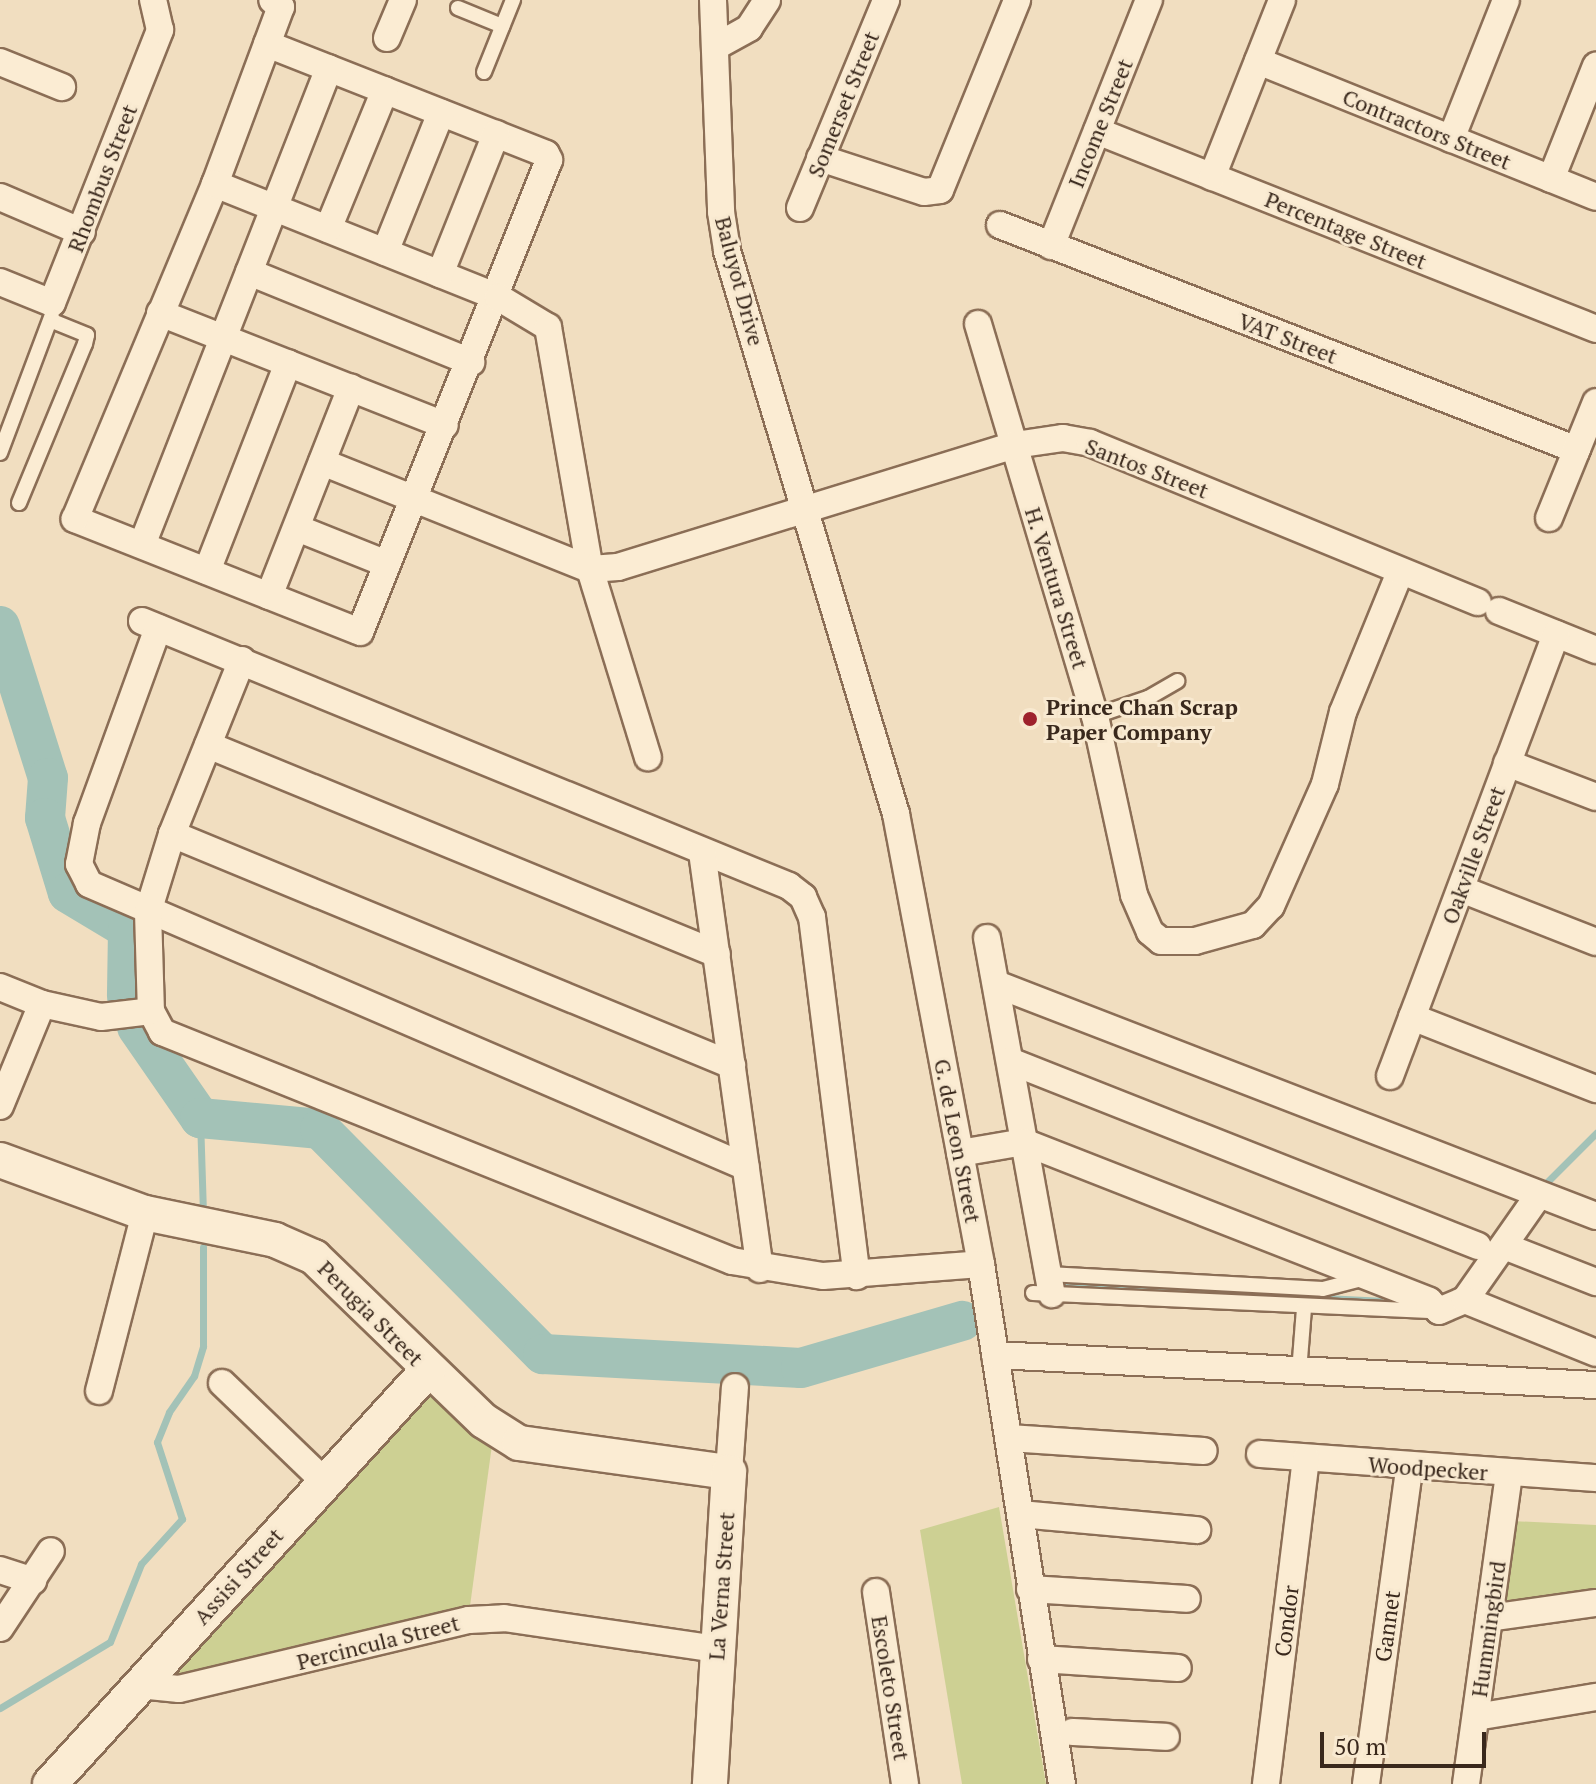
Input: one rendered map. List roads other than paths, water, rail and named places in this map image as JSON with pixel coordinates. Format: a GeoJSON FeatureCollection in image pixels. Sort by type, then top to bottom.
{"type":"FeatureCollection","features":[{"type":"Feature","properties":{"kind":"street","name":"Rhombus Street"},"geometry":{"type":"LineString","coordinates":[[52,312],[160,30],[153,0]]}},
{"type":"Feature","properties":{"kind":"street"},"geometry":{"type":"LineString","coordinates":[[267,44],[496,134],[549,160],[498,297],[360,632],[78,522],[75,515],[215,184],[267,44],[281,7],[272,0]]}},
{"type":"Feature","properties":{"kind":"street"},"geometry":{"type":"LineString","coordinates":[[387,38],[403,0]]}},
{"type":"Feature","properties":{"kind":"street","name":"Baluyot Drive"},"geometry":{"type":"LineString","coordinates":[[713,0],[721,212],[727,251],[806,508]]}},
{"type":"Feature","properties":{"kind":"street"},"geometry":{"type":"LineString","coordinates":[[715,47],[749,28],[767,0]]}},
{"type":"Feature","properties":{"kind":"street","name":"Somerset Street"},"geometry":{"type":"LineString","coordinates":[[800,208],[886,0]]}},
{"type":"Feature","properties":{"kind":"street"},"geometry":{"type":"LineString","coordinates":[[820,158],[934,193],[940,190],[1017,0]]}},
{"type":"Feature","properties":{"kind":"street","name":"Income Street"},"geometry":{"type":"LineString","coordinates":[[1051,246],[1149,0]]}},
{"type":"Feature","properties":{"kind":"street"},"geometry":{"type":"LineString","coordinates":[[1212,177],[1282,0]]}},
{"type":"Feature","properties":{"kind":"street"},"geometry":{"type":"LineString","coordinates":[[1451,139],[1506,0]]}},
{"type":"Feature","properties":{"kind":"street","name":"Contractors Street"},"geometry":{"type":"LineString","coordinates":[[1258,61],[1596,197]]}},
{"type":"Feature","properties":{"kind":"street"},"geometry":{"type":"LineString","coordinates":[[0,62],[62,87]]}},
{"type":"Feature","properties":{"kind":"street"},"geometry":{"type":"LineString","coordinates":[[1551,179],[1596,66]]}},
{"type":"Feature","properties":{"kind":"street"},"geometry":{"type":"LineString","coordinates":[[142,545],[329,68]]}},
{"type":"Feature","properties":{"kind":"street"},"geometry":{"type":"LineString","coordinates":[[328,229],[385,90]]}},
{"type":"Feature","properties":{"kind":"street"},"geometry":{"type":"LineString","coordinates":[[385,252],[441,113]]}},
{"type":"Feature","properties":{"kind":"street","name":"Percentage Street"},"geometry":{"type":"LineString","coordinates":[[1097,131],[1596,329]]}},
{"type":"Feature","properties":{"kind":"street"},"geometry":{"type":"LineString","coordinates":[[440,274],[496,134]]}},
{"type":"Feature","properties":{"kind":"street"},"geometry":{"type":"LineString","coordinates":[[215,184],[498,297],[548,327],[590,569],[648,757]]}},
{"type":"Feature","properties":{"kind":"street"},"geometry":{"type":"LineString","coordinates":[[0,197],[82,232]]}},
{"type":"Feature","properties":{"kind":"street","name":"VAT Street"},"geometry":{"type":"LineString","coordinates":[[1000,225],[1577,450]]}},
{"type":"Feature","properties":{"kind":"street"},"geometry":{"type":"LineString","coordinates":[[249,272],[471,362]]}},
{"type":"Feature","properties":{"kind":"street"},"geometry":{"type":"LineString","coordinates":[[0,282],[52,312]]}},
{"type":"Feature","properties":{"kind":"street"},"geometry":{"type":"LineString","coordinates":[[160,313],[445,425]]}},
{"type":"Feature","properties":{"kind":"street","name":"H. Ventura Street"},"geometry":{"type":"LineString","coordinates":[[978,324],[1095,716],[1134,895],[1150,932],[1161,941],[1195,941],[1253,925],[1290,873],[1325,784],[1343,712],[1400,572]]}},
{"type":"Feature","properties":{"kind":"street"},"geometry":{"type":"LineString","coordinates":[[207,571],[288,363]]}},
{"type":"Feature","properties":{"kind":"street"},"geometry":{"type":"LineString","coordinates":[[269,596],[351,388]]}},
{"type":"Feature","properties":{"kind":"street"},"geometry":{"type":"LineString","coordinates":[[1549,518],[1596,402]]}},
{"type":"Feature","properties":{"kind":"street","name":"Santos Street"},"geometry":{"type":"LineString","coordinates":[[590,569],[618,567],[1015,445],[1045,439],[1090,443],[1596,650]]}},
{"type":"Feature","properties":{"kind":"street"},"geometry":{"type":"LineString","coordinates":[[322,462],[590,569]]}},
{"type":"Feature","properties":{"kind":"street","name":"G. de Leon Street"},"geometry":{"type":"LineString","coordinates":[[806,508],[896,814],[981,1264],[1062,1784]]}},
{"type":"Feature","properties":{"kind":"street"},"geometry":{"type":"LineString","coordinates":[[297,528],[387,564]]}},
{"type":"Feature","properties":{"kind":"street"},"geometry":{"type":"LineString","coordinates":[[746,1167],[89,884],[79,864],[94,798],[150,624],[789,886],[803,897],[812,917],[857,1276]]}},
{"type":"Feature","properties":{"kind":"street","name":"Oakville Street"},"geometry":{"type":"LineString","coordinates":[[1390,1076],[1556,634]]}},
{"type":"Feature","properties":{"kind":"street"},"geometry":{"type":"LineString","coordinates":[[242,660],[172,834],[148,912],[151,1011],[155,1023],[173,1039],[701,1251],[760,1269],[857,1276],[981,1264]]}},
{"type":"Feature","properties":{"kind":"street"},"geometry":{"type":"LineString","coordinates":[[208,745],[717,954]]}},
{"type":"Feature","properties":{"kind":"street"},"geometry":{"type":"LineString","coordinates":[[1507,763],[1596,797]]}},
{"type":"Feature","properties":{"kind":"street"},"geometry":{"type":"LineString","coordinates":[[172,834],[732,1065]]}},
{"type":"Feature","properties":{"kind":"street"},"geometry":{"type":"LineString","coordinates":[[702,852],[760,1269]]}},
{"type":"Feature","properties":{"kind":"street"},"geometry":{"type":"LineString","coordinates":[[1461,889],[1596,942]]}},
{"type":"Feature","properties":{"kind":"street"},"geometry":{"type":"LineString","coordinates":[[987,938],[1024,1142],[1044,1287]]}},
{"type":"Feature","properties":{"kind":"street"},"geometry":{"type":"LineString","coordinates":[[996,984],[1596,1216]]}},
{"type":"Feature","properties":{"kind":"street"},"geometry":{"type":"LineString","coordinates":[[0,987],[42,1004],[101,1017],[151,1011]]}},
{"type":"Feature","properties":{"kind":"street"},"geometry":{"type":"LineString","coordinates":[[0,1106],[42,1004]]}},
{"type":"Feature","properties":{"kind":"street"},"geometry":{"type":"LineString","coordinates":[[1412,1017],[1596,1089]]}},
{"type":"Feature","properties":{"kind":"street"},"geometry":{"type":"LineString","coordinates":[[1010,1061],[1491,1246],[1596,1282]]}},
{"type":"Feature","properties":{"kind":"street"},"geometry":{"type":"LineString","coordinates":[[960,1153],[1024,1142],[1362,1279],[1429,1301],[1439,1311],[1465,1300],[1491,1246],[1538,1196]]}},
{"type":"Feature","properties":{"kind":"street","name":"Perugia Street"},"geometry":{"type":"LineString","coordinates":[[0,1160],[145,1213],[275,1240],[314,1257],[484,1421],[519,1443],[729,1472]]}},
{"type":"Feature","properties":{"kind":"street"},"geometry":{"type":"LineString","coordinates":[[99,1391],[145,1213]]}},
{"type":"Feature","properties":{"kind":"street"},"geometry":{"type":"LineString","coordinates":[[1465,1300],[1596,1353]]}},
{"type":"Feature","properties":{"kind":"street"},"geometry":{"type":"LineString","coordinates":[[995,1355],[1596,1385]]}},
{"type":"Feature","properties":{"kind":"street","name":"Assisi Street"},"geometry":{"type":"LineString","coordinates":[[50,1784],[428,1370]]}},
{"type":"Feature","properties":{"kind":"street"},"geometry":{"type":"LineString","coordinates":[[222,1383],[325,1482]]}},
{"type":"Feature","properties":{"kind":"street","name":"La Verna Street"},"geometry":{"type":"LineString","coordinates":[[710,1784],[716,1649],[735,1387]]}},
{"type":"Feature","properties":{"kind":"street"},"geometry":{"type":"LineString","coordinates":[[1009,1438],[1204,1451]]}},
{"type":"Feature","properties":{"kind":"street","name":"Woodpecker"},"geometry":{"type":"LineString","coordinates":[[1260,1454],[1409,1469],[1596,1478]]}},
{"type":"Feature","properties":{"kind":"street","name":"Condor"},"geometry":{"type":"LineString","coordinates":[[1266,1784],[1306,1458]]}},
{"type":"Feature","properties":{"kind":"street","name":"Gannet"},"geometry":{"type":"LineString","coordinates":[[1366,1784],[1409,1469]]}},
{"type":"Feature","properties":{"kind":"street","name":"Hummingbird"},"geometry":{"type":"LineString","coordinates":[[1466,1784],[1509,1474]]}},
{"type":"Feature","properties":{"kind":"street"},"geometry":{"type":"LineString","coordinates":[[1020,1514],[1197,1530]]}},
{"type":"Feature","properties":{"kind":"street"},"geometry":{"type":"LineString","coordinates":[[0,1628],[51,1551]]}},
{"type":"Feature","properties":{"kind":"street"},"geometry":{"type":"LineString","coordinates":[[0,1570],[33,1581]]}},
{"type":"Feature","properties":{"kind":"street"},"geometry":{"type":"LineString","coordinates":[[1030,1589],[1187,1599]]}},
{"type":"Feature","properties":{"kind":"street","name":"Escoleto Street"},"geometry":{"type":"LineString","coordinates":[[876,1592],[905,1784]]}},
{"type":"Feature","properties":{"kind":"street"},"geometry":{"type":"LineString","coordinates":[[1489,1618],[1596,1603]]}},
{"type":"Feature","properties":{"kind":"street","name":"Percincula Street"},"geometry":{"type":"LineString","coordinates":[[139,1685],[179,1689],[481,1619],[504,1618],[716,1649]]}},
{"type":"Feature","properties":{"kind":"street"},"geometry":{"type":"LineString","coordinates":[[1041,1659],[1178,1668]]}},
{"type":"Feature","properties":{"kind":"street"},"geometry":{"type":"LineString","coordinates":[[1476,1717],[1596,1697]]}},
{"type":"Feature","properties":{"kind":"street"},"geometry":{"type":"LineString","coordinates":[[1072,1732],[1166,1737]]}},
{"type":"Feature","properties":{"kind":"lane"},"geometry":{"type":"LineString","coordinates":[[484,72],[513,0]]}},
{"type":"Feature","properties":{"kind":"lane"},"geometry":{"type":"LineString","coordinates":[[458,8],[502,26]]}},
{"type":"Feature","properties":{"kind":"lane"},"geometry":{"type":"LineString","coordinates":[[0,453],[52,312],[87,335],[19,503]]}},
{"type":"Feature","properties":{"kind":"lane"},"geometry":{"type":"LineString","coordinates":[[1095,716],[1148,698],[1178,681]]}},
{"type":"Feature","properties":{"kind":"lane"},"geometry":{"type":"LineString","coordinates":[[1044,1287],[1323,1289],[1362,1279]]}},
{"type":"Feature","properties":{"kind":"lane"},"geometry":{"type":"LineString","coordinates":[[1044,1287],[1304,1309],[1439,1311]]}},
{"type":"Feature","properties":{"kind":"lane"},"geometry":{"type":"LineString","coordinates":[[1299,1372],[1304,1309]]}},
{"type":"Feature","properties":{"kind":"waterway"},"geometry":{"type":"LineString","coordinates":[[0,626],[48,778],[45,818],[68,893],[128,929],[127,996]]}},
{"type":"Feature","properties":{"kind":"waterway"},"geometry":{"type":"LineString","coordinates":[[137,1027],[200,1118],[320,1129],[543,1354],[801,1368],[962,1321]]}},
{"type":"Feature","properties":{"kind":"waterway"},"geometry":{"type":"LineString","coordinates":[[200,1118],[203,1214]]}},
{"type":"Feature","properties":{"kind":"waterway"},"geometry":{"type":"LineString","coordinates":[[1544,1185],[1596,1133]]}},
{"type":"Feature","properties":{"kind":"waterway"},"geometry":{"type":"LineString","coordinates":[[0,1708],[110,1642],[141,1564],[182,1519],[157,1442],[169,1412],[194,1376],[203,1346],[203,1247]]}},
{"type":"Feature","properties":{"kind":"waterway"},"geometry":{"type":"LineString","coordinates":[[1058,1285],[1380,1301]]}},
{"type":"Feature","properties":{"kind":"place","name":"Prince Chan Scrap Paper Company"},"geometry":{"type":"Point","coordinates":[1030,719]}}]}
